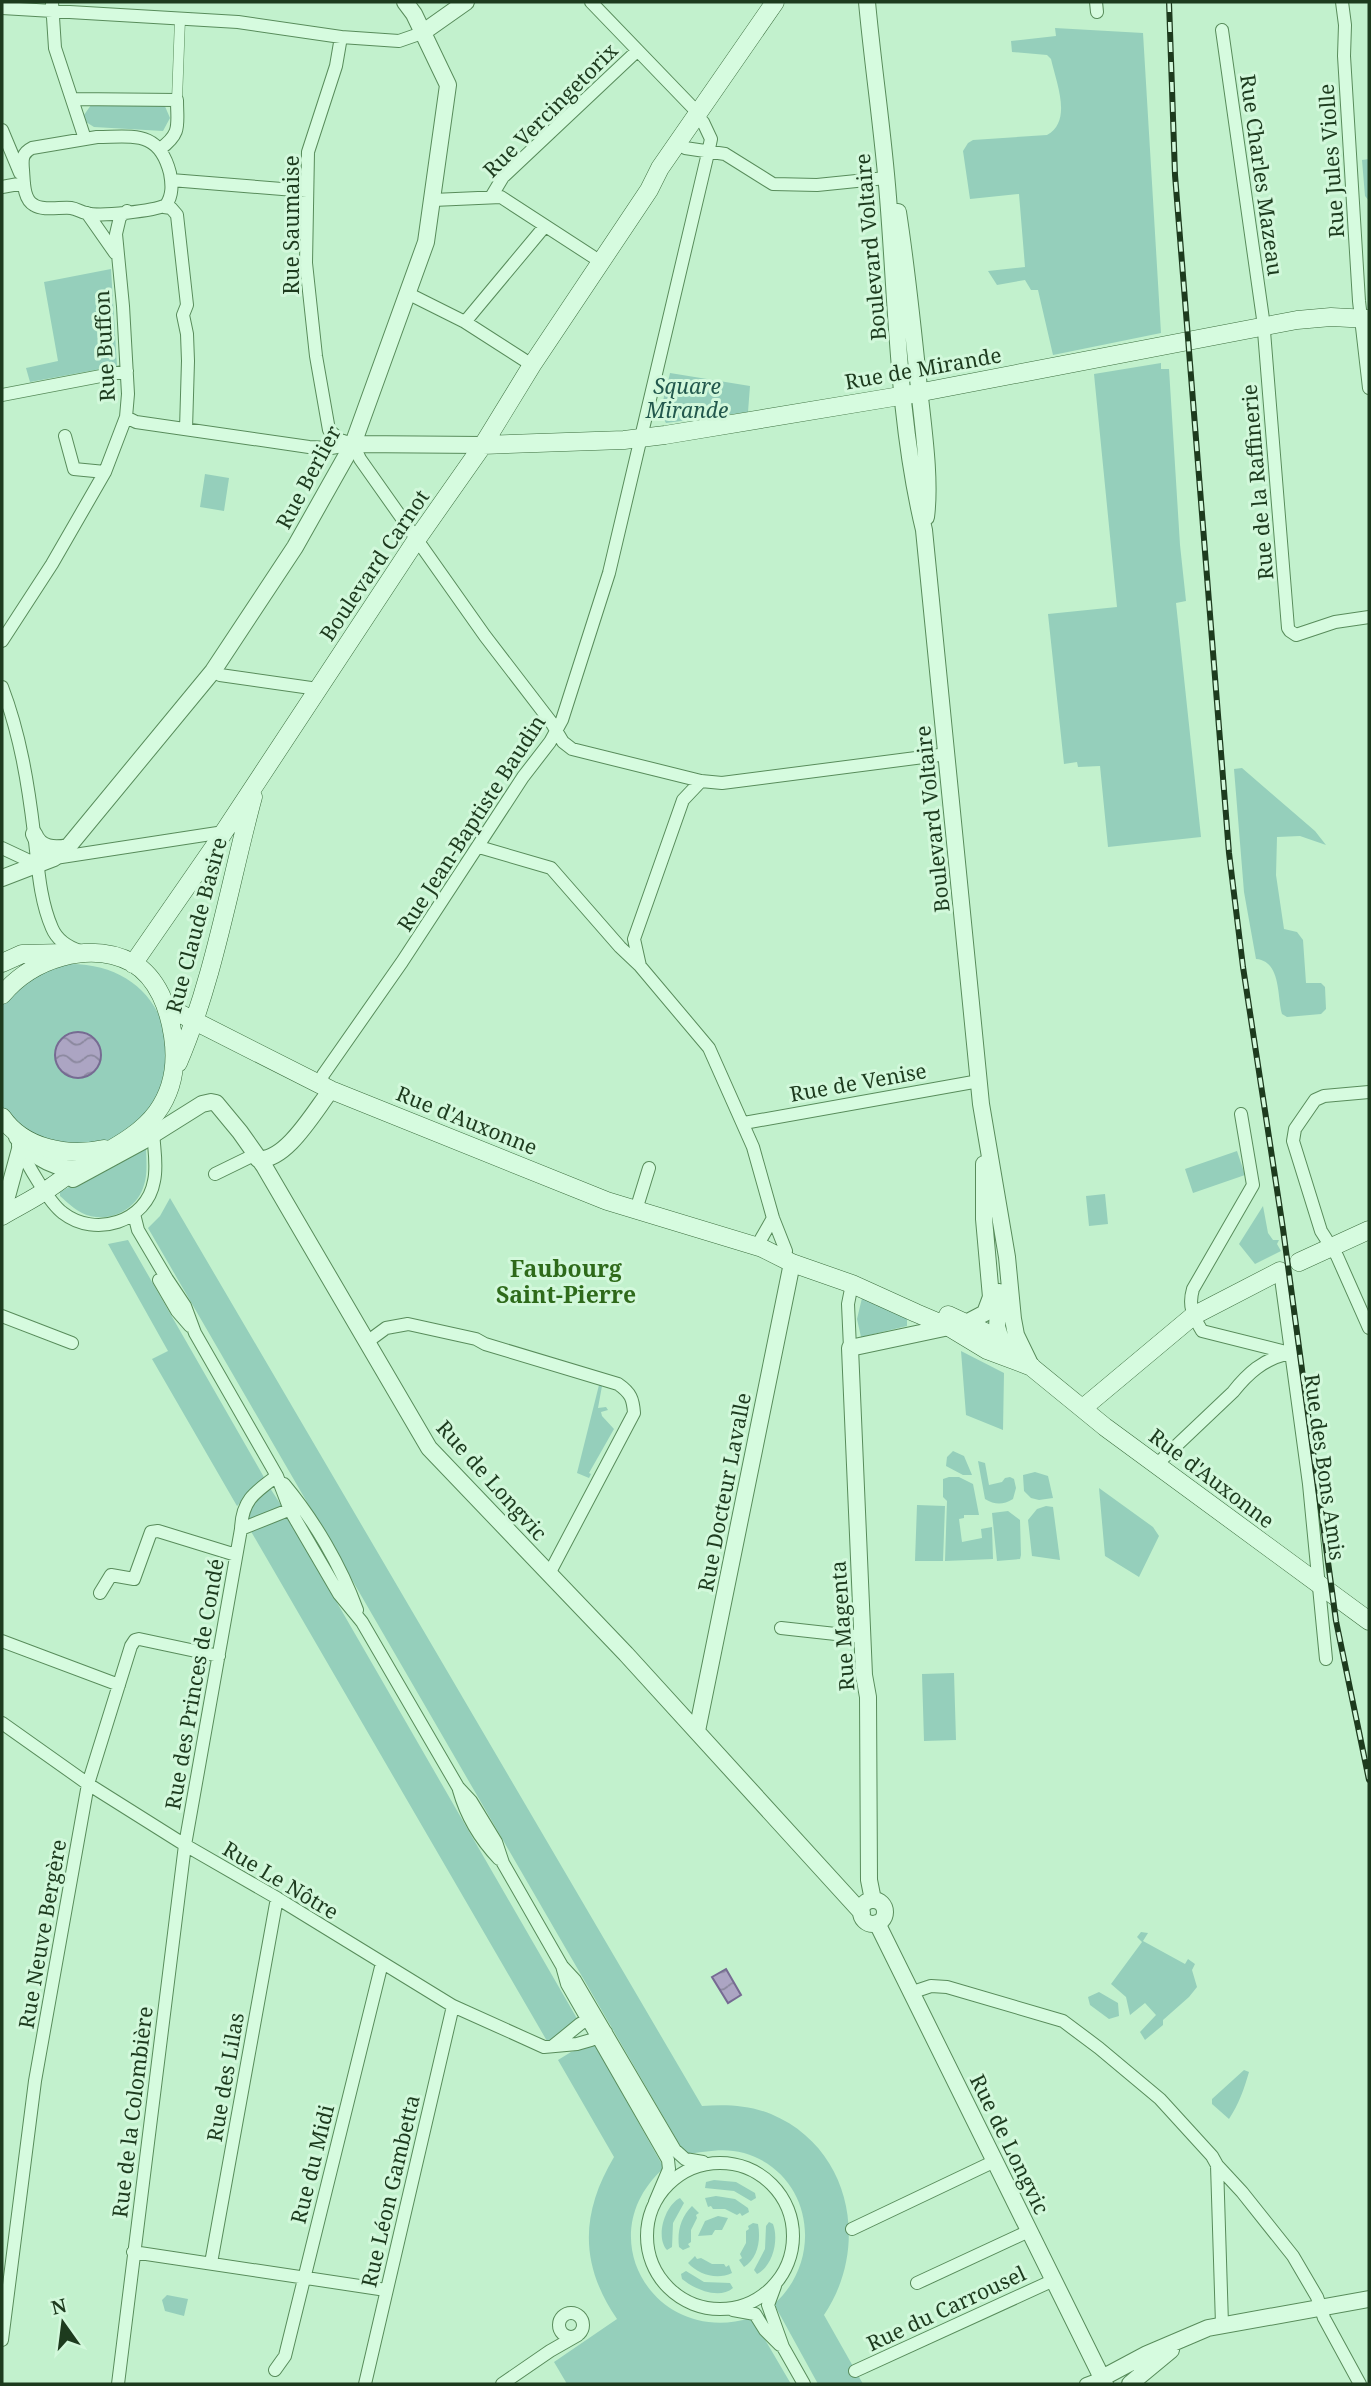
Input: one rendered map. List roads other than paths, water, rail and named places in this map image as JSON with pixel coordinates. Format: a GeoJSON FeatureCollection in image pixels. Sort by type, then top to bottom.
{"type":"FeatureCollection","features":[{"type":"Feature","properties":{"kind":"main road","name":"Boulevard Carnot"},"geometry":{"type":"LineString","coordinates":[[649,190],[669,171],[685,149],[728,72],[775,2]]}},
{"type":"Feature","properties":{"kind":"main road","name":"Boulevard Carnot"},"geometry":{"type":"LineString","coordinates":[[134,964],[417,539],[483,445],[532,365],[649,190],[660,168],[701,118]]}},
{"type":"Feature","properties":{"kind":"main road","name":"Rue de Mirande"},"geometry":{"type":"LineString","coordinates":[[483,445],[640,438],[911,394],[1264,325],[1315,318],[1365,318]]}},
{"type":"Feature","properties":{"kind":"main road","name":"Rue Claude Basire"},"geometry":{"type":"LineString","coordinates":[[157,1112],[195,1023],[256,784]]}},
{"type":"Feature","properties":{"kind":"main road"},"geometry":{"type":"LineString","coordinates":[[212,850],[230,854],[235,864]]}},
{"type":"Feature","properties":{"kind":"main road"},"geometry":{"type":"LineString","coordinates":[[2,963],[22,954],[39,960],[79,953],[115,957],[134,964],[157,988],[167,1007],[175,1049],[173,1076]]}},
{"type":"Feature","properties":{"kind":"main road"},"geometry":{"type":"LineString","coordinates":[[2,995],[39,960]]}},
{"type":"Feature","properties":{"kind":"main road","name":"Rue d'Auxonne"},"geometry":{"type":"LineString","coordinates":[[167,1007],[326,1087],[607,1201],[789,1257],[852,1284],[917,1307]]}},
{"type":"Feature","properties":{"kind":"main road"},"geometry":{"type":"LineString","coordinates":[[2,1215],[46,1191],[143,1128],[157,1112]]}},
{"type":"Feature","properties":{"kind":"main road"},"geometry":{"type":"LineString","coordinates":[[2,1117],[16,1141],[72,1153],[98,1150],[120,1143]]}},
{"type":"Feature","properties":{"kind":"main road"},"geometry":{"type":"LineString","coordinates":[[1299,1262],[1369,1230]]}},
{"type":"Feature","properties":{"kind":"main road","name":"Rue d'Auxonne"},"geometry":{"type":"LineString","coordinates":[[789,1257],[818,1262],[961,1329],[1009,1360],[1032,1367]]}},
{"type":"Feature","properties":{"kind":"main road"},"geometry":{"type":"LineString","coordinates":[[1083,1408],[1193,1316],[1280,1271]]}},
{"type":"Feature","properties":{"kind":"main road","name":"Rue d'Auxonne"},"geometry":{"type":"LineString","coordinates":[[961,1329],[997,1337],[1156,1465],[1369,1621]]}},
{"type":"Feature","properties":{"kind":"street","name":"Rue Berlier"},"geometry":{"type":"LineString","coordinates":[[2,878],[54,858],[68,847],[212,671],[295,547],[353,444],[426,242],[448,85],[414,14],[405,2]]}},
{"type":"Feature","properties":{"kind":"street"},"geometry":{"type":"LineString","coordinates":[[2,8],[52,7],[238,22],[341,37],[399,41],[422,33],[466,2]]}},
{"type":"Feature","properties":{"kind":"street"},"geometry":{"type":"LineString","coordinates":[[591,2],[701,118],[712,139],[708,153]]}},
{"type":"Feature","properties":{"kind":"street","name":"Boulevard Voltaire"},"geometry":{"type":"LineString","coordinates":[[867,2],[911,394],[928,502],[924,530],[981,1104],[994,1172],[1013,1320],[1016,1335],[1032,1367]]}},
{"type":"Feature","properties":{"kind":"street","name":"Boulevard Voltaire"},"geometry":{"type":"LineString","coordinates":[[876,2],[888,126],[910,293],[911,394]]}},
{"type":"Feature","properties":{"kind":"street","name":"Rue Jules Violle"},"geometry":{"type":"LineString","coordinates":[[1342,2],[1369,388]]}},
{"type":"Feature","properties":{"kind":"street"},"geometry":{"type":"LineString","coordinates":[[52,7],[55,48],[85,139]]}},
{"type":"Feature","properties":{"kind":"street"},"geometry":{"type":"LineString","coordinates":[[160,149],[175,136],[180,19]]}},
{"type":"Feature","properties":{"kind":"street","name":"Rue Charles Mazeau"},"geometry":{"type":"LineString","coordinates":[[1222,30],[1264,325]]}},
{"type":"Feature","properties":{"kind":"street","name":"Rue Saumaise"},"geometry":{"type":"LineString","coordinates":[[341,37],[336,66],[308,152],[306,263],[316,356],[329,430],[340,440],[353,444]]}},
{"type":"Feature","properties":{"kind":"street","name":"Rue Vercingetorix"},"geometry":{"type":"LineString","coordinates":[[491,197],[503,177],[637,51]]}},
{"type":"Feature","properties":{"kind":"street"},"geometry":{"type":"LineString","coordinates":[[72,99],[177,100]]}},
{"type":"Feature","properties":{"kind":"street"},"geometry":{"type":"LineString","coordinates":[[2,130],[24,183]]}},
{"type":"Feature","properties":{"kind":"street"},"geometry":{"type":"LineString","coordinates":[[164,207],[170,200],[171,180],[166,159],[150,140],[141,137],[97,137],[28,150],[22,160],[28,200],[36,206],[74,208],[87,214],[164,207],[171,208],[177,215],[187,305],[183,316],[187,334],[186,429]]}},
{"type":"Feature","properties":{"kind":"street"},"geometry":{"type":"LineString","coordinates":[[685,149],[725,154],[773,184],[808,186],[886,178]]}},
{"type":"Feature","properties":{"kind":"street","name":"Rue Jean-Baptiste Baudin"},"geometry":{"type":"LineString","coordinates":[[326,1087],[323,1075],[402,962],[523,777],[557,731],[609,573],[708,153]]}},
{"type":"Feature","properties":{"kind":"street"},"geometry":{"type":"LineString","coordinates":[[171,180],[307,191]]}},
{"type":"Feature","properties":{"kind":"street"},"geometry":{"type":"LineString","coordinates":[[2,187],[24,183]]}},
{"type":"Feature","properties":{"kind":"street"},"geometry":{"type":"LineString","coordinates":[[433,200],[501,197],[601,262]]}},
{"type":"Feature","properties":{"kind":"street","name":"Rue Buffon"},"geometry":{"type":"LineString","coordinates":[[2,641],[52,564],[106,472],[126,417],[127,371],[117,256],[118,222],[127,211]]}},
{"type":"Feature","properties":{"kind":"street","name":"Rue Buffon"},"geometry":{"type":"LineString","coordinates":[[87,214],[117,256]]}},
{"type":"Feature","properties":{"kind":"street"},"geometry":{"type":"LineString","coordinates":[[466,322],[545,226]]}},
{"type":"Feature","properties":{"kind":"street"},"geometry":{"type":"LineString","coordinates":[[407,293],[466,322],[532,365]]}},
{"type":"Feature","properties":{"kind":"street","name":"Rue de la Raffinerie"},"geometry":{"type":"LineString","coordinates":[[1264,325],[1288,628],[1296,635],[1335,622],[1369,617]]}},
{"type":"Feature","properties":{"kind":"street"},"geometry":{"type":"LineString","coordinates":[[2,395],[127,371]]}},
{"type":"Feature","properties":{"kind":"street"},"geometry":{"type":"LineString","coordinates":[[126,417],[135,422],[322,448],[353,444],[483,445]]}},
{"type":"Feature","properties":{"kind":"street"},"geometry":{"type":"LineString","coordinates":[[65,436],[74,469],[106,472]]}},
{"type":"Feature","properties":{"kind":"street"},"geometry":{"type":"LineString","coordinates":[[353,444],[360,459],[563,742],[582,753],[701,781],[722,783],[947,754]]}},
{"type":"Feature","properties":{"kind":"street"},"geometry":{"type":"LineString","coordinates":[[212,671],[220,675],[318,689]]}},
{"type":"Feature","properties":{"kind":"street"},"geometry":{"type":"LineString","coordinates":[[2,677],[4,708]]}},
{"type":"Feature","properties":{"kind":"street"},"geometry":{"type":"LineString","coordinates":[[2,687],[4,708],[15,752],[23,766],[36,864],[52,929],[65,944],[79,953]]}},
{"type":"Feature","properties":{"kind":"street"},"geometry":{"type":"LineString","coordinates":[[676,775],[683,800]]}},
{"type":"Feature","properties":{"kind":"street"},"geometry":{"type":"LineString","coordinates":[[640,966],[634,939],[683,800],[701,781]]}},
{"type":"Feature","properties":{"kind":"street"},"geometry":{"type":"LineString","coordinates":[[54,858],[224,832]]}},
{"type":"Feature","properties":{"kind":"street"},"geometry":{"type":"LineString","coordinates":[[34,834],[46,847],[68,847]]}},
{"type":"Feature","properties":{"kind":"street"},"geometry":{"type":"LineString","coordinates":[[479,847],[551,868],[599,924],[640,966],[709,1048],[744,1123],[773,1218],[789,1257]]}},
{"type":"Feature","properties":{"kind":"street"},"geometry":{"type":"LineString","coordinates":[[2,848],[36,864]]}},
{"type":"Feature","properties":{"kind":"street"},"geometry":{"type":"LineString","coordinates":[[599,924],[634,939]]}},
{"type":"Feature","properties":{"kind":"street"},"geometry":{"type":"LineString","coordinates":[[39,960],[52,929]]}},
{"type":"Feature","properties":{"kind":"street"},"geometry":{"type":"LineString","coordinates":[[2,955],[22,954]]}},
{"type":"Feature","properties":{"kind":"street","name":"Rue de Venise"},"geometry":{"type":"LineString","coordinates":[[744,1123],[979,1081]]}},
{"type":"Feature","properties":{"kind":"street"},"geometry":{"type":"LineString","coordinates":[[215,1174],[257,1156],[268,1160],[282,1152],[326,1087]]}},
{"type":"Feature","properties":{"kind":"street"},"geometry":{"type":"LineString","coordinates":[[1369,1092],[1319,1097],[1293,1134],[1321,1230],[1337,1256],[1369,1328]]}},
{"type":"Feature","properties":{"kind":"street","name":"Rue de Longvic"},"geometry":{"type":"LineString","coordinates":[[153,1135],[202,1104],[211,1101],[220,1107],[257,1156],[429,1448],[697,1731],[843,1895],[847,1892],[868,1905]]}},
{"type":"Feature","properties":{"kind":"street","name":"Boulevard Voltaire"},"geometry":{"type":"LineString","coordinates":[[981,1104],[979,1115],[986,1200],[998,1265],[1000,1304],[997,1337],[1009,1360]]}},
{"type":"Feature","properties":{"kind":"street"},"geometry":{"type":"LineString","coordinates":[[16,1141],[46,1191],[63,1213],[79,1222],[97,1225],[121,1221],[135,1214],[148,1198],[155,1180],[153,1135],[157,1112]]}},
{"type":"Feature","properties":{"kind":"street"},"geometry":{"type":"LineString","coordinates":[[1241,1114],[1253,1185],[1193,1289],[1189,1302],[1202,1331],[1290,1353]]}},
{"type":"Feature","properties":{"kind":"street"},"geometry":{"type":"LineString","coordinates":[[46,1191],[94,1169],[153,1135]]}},
{"type":"Feature","properties":{"kind":"street"},"geometry":{"type":"LineString","coordinates":[[16,1141],[52,1165],[75,1170],[94,1169]]}},
{"type":"Feature","properties":{"kind":"street"},"geometry":{"type":"LineString","coordinates":[[2,1215],[16,1141]]}},
{"type":"Feature","properties":{"kind":"street"},"geometry":{"type":"LineString","coordinates":[[636,1210],[649,1168]]}},
{"type":"Feature","properties":{"kind":"street","name":"Boulevard Voltaire"},"geometry":{"type":"LineString","coordinates":[[961,1329],[985,1314],[992,1297],[984,1219],[986,1200]]}},
{"type":"Feature","properties":{"kind":"street"},"geometry":{"type":"LineString","coordinates":[[135,1214],[138,1230],[186,1306],[195,1333]]}},
{"type":"Feature","properties":{"kind":"street"},"geometry":{"type":"LineString","coordinates":[[759,1247],[773,1218]]}},
{"type":"Feature","properties":{"kind":"street"},"geometry":{"type":"LineString","coordinates":[[121,1221],[132,1233],[177,1311],[195,1333],[295,1507],[339,1594],[362,1622],[458,1787],[463,1805],[472,1821],[503,1863],[562,1966],[567,1984],[592,2017],[679,2155],[691,2161],[734,2164],[759,2175],[770,2183],[786,2205],[792,2241],[789,2258],[768,2305],[783,2347],[804,2384]]}},
{"type":"Feature","properties":{"kind":"street","name":"Rue Docteur Lavalle"},"geometry":{"type":"LineString","coordinates":[[697,1731],[789,1257]]}},
{"type":"Feature","properties":{"kind":"street","name":"Rue des Bons Amis"},"geometry":{"type":"LineString","coordinates":[[1280,1271],[1321,1587],[1326,1659]]}},
{"type":"Feature","properties":{"kind":"street"},"geometry":{"type":"LineString","coordinates":[[852,1284],[848,1304],[850,1348],[902,1336],[961,1329]]}},
{"type":"Feature","properties":{"kind":"street"},"geometry":{"type":"LineString","coordinates":[[902,1336],[915,1323],[917,1307]]}},
{"type":"Feature","properties":{"kind":"street"},"geometry":{"type":"LineString","coordinates":[[2,1316],[72,1343]]}},
{"type":"Feature","properties":{"kind":"street"},"geometry":{"type":"LineString","coordinates":[[997,1337],[1013,1320]]}},
{"type":"Feature","properties":{"kind":"street"},"geometry":{"type":"LineString","coordinates":[[367,1342],[386,1328],[408,1324],[476,1339],[485,1345],[618,1384],[629,1391],[634,1413],[550,1574]]}},
{"type":"Feature","properties":{"kind":"street","name":"Rue Magenta"},"geometry":{"type":"LineString","coordinates":[[850,1348],[864,1675],[868,1697],[868,1905],[880,1903],[884,1908],[883,1919],[877,1923]]}},
{"type":"Feature","properties":{"kind":"street","name":"Rue des Bons Amis"},"geometry":{"type":"LineString","coordinates":[[1156,1465],[1233,1392],[1242,1380],[1268,1359],[1290,1353]]}},
{"type":"Feature","properties":{"kind":"street","name":"Rue des Princes de Condé"},"geometry":{"type":"LineString","coordinates":[[184,1845],[242,1513],[250,1498],[277,1476]]}},
{"type":"Feature","properties":{"kind":"street"},"geometry":{"type":"LineString","coordinates":[[241,1529],[295,1507]]}},
{"type":"Feature","properties":{"kind":"street"},"geometry":{"type":"LineString","coordinates":[[100,1593],[111,1575],[134,1579],[151,1532],[158,1531],[236,1555]]}},
{"type":"Feature","properties":{"kind":"street"},"geometry":{"type":"LineString","coordinates":[[781,1628],[863,1637]]}},
{"type":"Feature","properties":{"kind":"street","name":"Rue Neuve Bergère"},"geometry":{"type":"LineString","coordinates":[[2,2340],[35,2081],[88,1784],[131,1646],[135,1640],[144,1640],[219,1656]]}},
{"type":"Feature","properties":{"kind":"street"},"geometry":{"type":"LineString","coordinates":[[2,1641],[119,1685]]}},
{"type":"Feature","properties":{"kind":"street","name":"Rue Le Nôtre"},"geometry":{"type":"LineString","coordinates":[[2,1723],[88,1784],[184,1845],[277,1898],[453,2006],[544,2047],[577,2044],[602,2034]]}},
{"type":"Feature","properties":{"kind":"street","name":"Rue de la Colombière"},"geometry":{"type":"LineString","coordinates":[[118,2384],[184,1845]]}},
{"type":"Feature","properties":{"kind":"street","name":"Rue des Lilas"},"geometry":{"type":"LineString","coordinates":[[211,2263],[277,1898]]}},
{"type":"Feature","properties":{"kind":"street","name":"Rue de Longvic"},"geometry":{"type":"LineString","coordinates":[[877,1923],[1102,2377]]}},
{"type":"Feature","properties":{"kind":"street","name":"Rue du Midi"},"geometry":{"type":"LineString","coordinates":[[275,2370],[285,2356],[382,1963]]}},
{"type":"Feature","properties":{"kind":"street"},"geometry":{"type":"LineString","coordinates":[[912,1992],[931,1986],[947,1987],[1063,2021],[1160,2099],[1279,2236],[1317,2297],[1324,2318],[1358,2383]]}},
{"type":"Feature","properties":{"kind":"street","name":"Rue Léon Gambetta"},"geometry":{"type":"LineString","coordinates":[[365,2384],[453,2006]]}},
{"type":"Feature","properties":{"kind":"street"},"geometry":{"type":"LineString","coordinates":[[553,2046],[592,2017]]}},
{"type":"Feature","properties":{"kind":"street"},"geometry":{"type":"LineString","coordinates":[[602,2034],[668,2161],[669,2169],[648,2224],[648,2248],[655,2270],[669,2289],[689,2302],[755,2314],[765,2330],[783,2347]]}},
{"type":"Feature","properties":{"kind":"street"},"geometry":{"type":"LineString","coordinates":[[852,2229],[995,2161]]}},
{"type":"Feature","properties":{"kind":"street"},"geometry":{"type":"LineString","coordinates":[[655,2202],[671,2182],[682,2174],[707,2164],[721,2163]]}},
{"type":"Feature","properties":{"kind":"street"},"geometry":{"type":"LineString","coordinates":[[1217,2165],[1222,2324]]}},
{"type":"Feature","properties":{"kind":"street"},"geometry":{"type":"LineString","coordinates":[[917,2283],[1028,2231]]}},
{"type":"Feature","properties":{"kind":"street"},"geometry":{"type":"LineString","coordinates":[[133,2252],[386,2290]]}},
{"type":"Feature","properties":{"kind":"street"},"geometry":{"type":"LineString","coordinates":[[711,2308],[735,2307],[757,2299],[784,2271]]}},
{"type":"Feature","properties":{"kind":"street","name":"Rue du Carrousel"},"geometry":{"type":"LineString","coordinates":[[855,2371],[1054,2280]]}},
{"type":"Feature","properties":{"kind":"street"},"geometry":{"type":"LineString","coordinates":[[1086,2384],[1147,2354],[1222,2324],[1369,2299]]}},
{"type":"Feature","properties":{"kind":"street"},"geometry":{"type":"LineString","coordinates":[[502,2384],[578,2335]]}},
{"type":"Feature","properties":{"kind":"street"},"geometry":{"type":"LineString","coordinates":[[1130,2384],[1188,2337]]}},
{"type":"Feature","properties":{"kind":"water"},"geometry":{"type":"Polygon","coordinates":[[[78,1032],[94,1039],[101,1055],[94,1071],[78,1078],[62,1071],[55,1055],[62,1039],[78,1032]]]}},
{"type":"Feature","properties":{"kind":"water"},"geometry":{"type":"Polygon","coordinates":[[[726,1969],[741,1995],[728,2003],[712,1977],[726,1969]]]}},
{"type":"Feature","properties":{"kind":"railway"},"geometry":{"type":"LineString","coordinates":[[1169,2],[1175,175],[1229,853],[1336,1621],[1369,1780]]}},
{"type":"Feature","properties":{"kind":"district","name":"Faubourg Saint-Pierre"},"geometry":{"type":"Point","coordinates":[566,1281]}},
{"type":"Feature","properties":{"kind":"park label","name":"Square Mirande"},"geometry":{"type":"Point","coordinates":[687,398]}}]}
